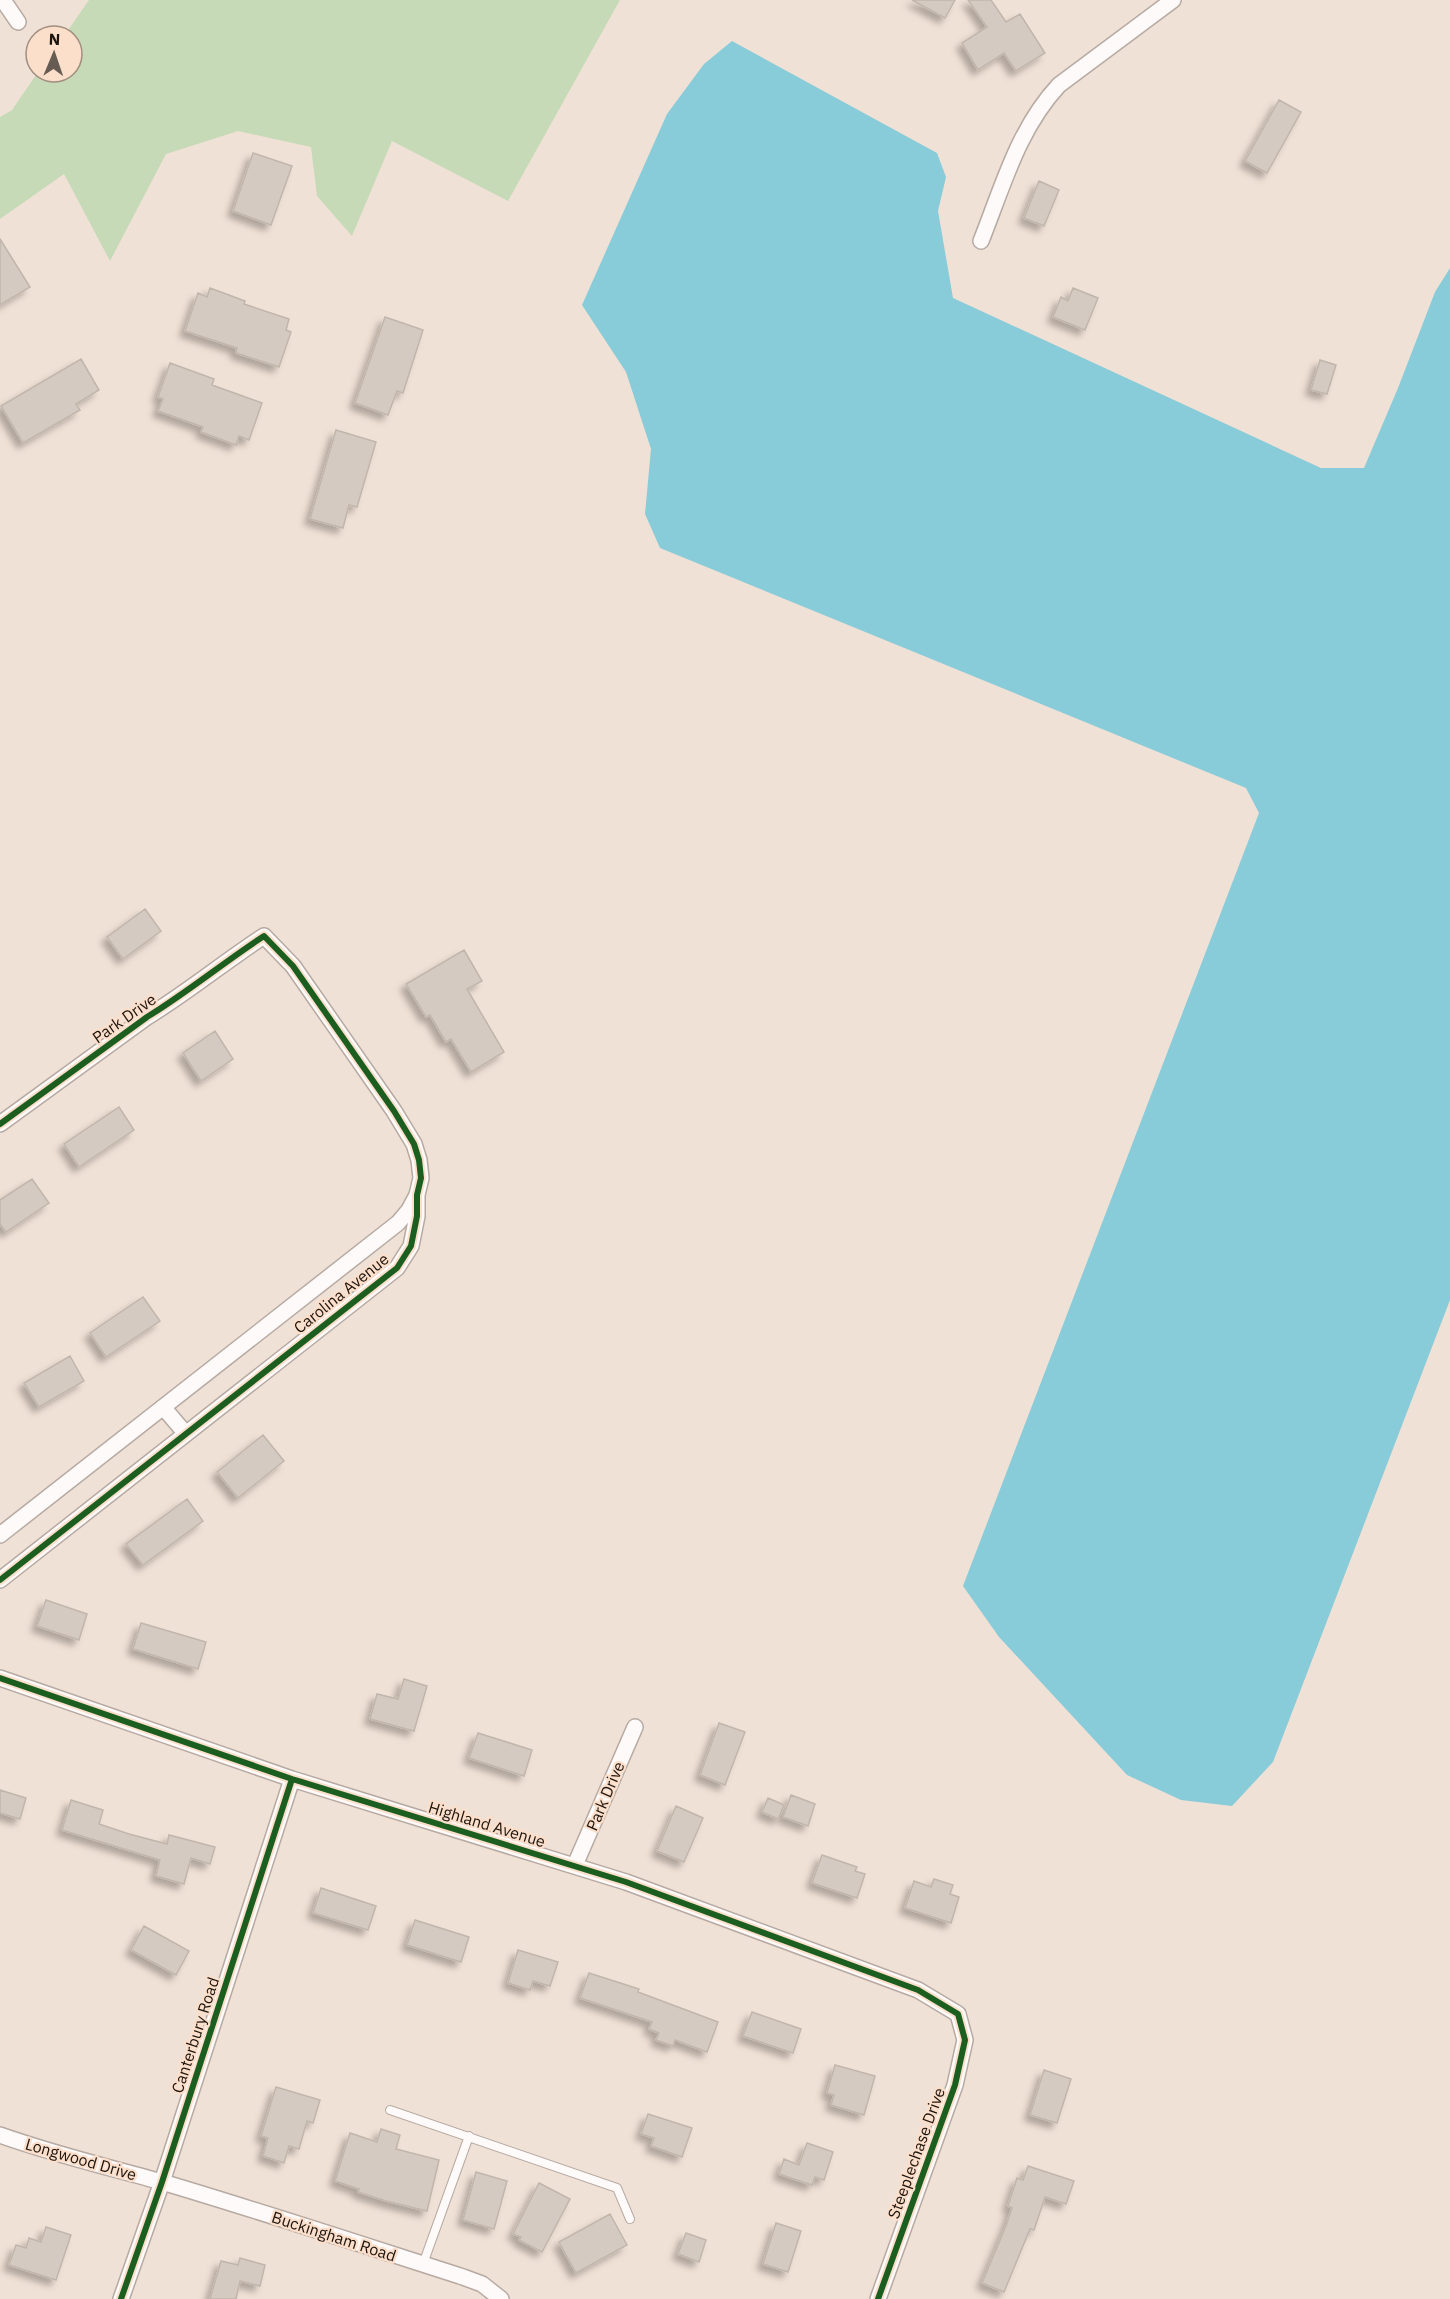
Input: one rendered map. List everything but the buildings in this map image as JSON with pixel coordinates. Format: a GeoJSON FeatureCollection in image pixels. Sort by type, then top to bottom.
{"type":"FeatureCollection","features":[{"type":"Feature","properties":{"kind":"street"},"geometry":{"type":"LineString","coordinates":[[3,0],[18,22]]}},
{"type":"Feature","properties":{"kind":"street"},"geometry":{"type":"LineString","coordinates":[[981,241],[1010,161],[1047,97],[1059,85],[1173,0]]}},
{"type":"Feature","properties":{"kind":"street","name":"Park Drive"},"geometry":{"type":"LineString","coordinates":[[0,1124],[147,1017],[264,936]]}},
{"type":"Feature","properties":{"kind":"street","name":"Carolina Avenue"},"geometry":{"type":"LineString","coordinates":[[0,1580],[397,1268],[411,1246],[421,1178],[414,1144],[394,1111],[293,966],[264,936]]}},
{"type":"Feature","properties":{"kind":"street","name":"Carolina Avenue"},"geometry":{"type":"LineString","coordinates":[[0,1535],[398,1223],[409,1210],[417,1195]]}},
{"type":"Feature","properties":{"kind":"street"},"geometry":{"type":"LineString","coordinates":[[163,1407],[186,1434]]}},
{"type":"Feature","properties":{"kind":"street","name":"Highland Avenue"},"geometry":{"type":"LineString","coordinates":[[0,1678],[292,1779],[626,1882],[918,1990],[958,2014]]}},
{"type":"Feature","properties":{"kind":"street","name":"Park Drive"},"geometry":{"type":"LineString","coordinates":[[575,1865],[635,1727]]}},
{"type":"Feature","properties":{"kind":"street","name":"Canterbury Road"},"geometry":{"type":"LineString","coordinates":[[121,2299],[162,2182],[292,1779]]}},
{"type":"Feature","properties":{"kind":"street","name":"Steeplechase Drive"},"geometry":{"type":"LineString","coordinates":[[878,2299],[955,2085],[965,2040],[958,2014]]}},
{"type":"Feature","properties":{"kind":"street","name":"Longwood Drive"},"geometry":{"type":"LineString","coordinates":[[0,2135],[44,2150],[162,2182]]}},
{"type":"Feature","properties":{"kind":"street","name":"Buckingham Road"},"geometry":{"type":"LineString","coordinates":[[162,2182],[482,2284],[501,2299]]}},
{"type":"Feature","properties":{"kind":"lane"},"geometry":{"type":"LineString","coordinates":[[390,2110],[617,2188],[630,2219]]}},
{"type":"Feature","properties":{"kind":"lane"},"geometry":{"type":"LineString","coordinates":[[423,2264],[469,2136]]}},
{"type":"Feature","properties":{"kind":"green space"},"geometry":{"type":"Polygon","coordinates":[[[89,0],[620,0],[508,201],[392,141],[352,236],[317,196],[311,147],[238,131],[166,154],[110,261],[64,174],[0,219],[0,117],[12,110],[30,84],[84,84],[84,24],[72,24],[89,0]]]}},
{"type":"Feature","properties":{"kind":"water"},"geometry":{"type":"Polygon","coordinates":[[[732,41],[937,153],[946,177],[938,211],[953,298],[1321,468],[1364,468],[1435,292],[1450,268],[1450,1300],[1273,1762],[1232,1806],[1181,1800],[1127,1775],[999,1637],[963,1586],[1259,813],[1246,788],[660,548],[645,514],[651,449],[626,372],[582,305],[667,114],[704,64],[732,41]]]}},
{"type":"Feature","properties":{"kind":"cycle path"},"geometry":{"type":"LineString","coordinates":[[0,1124],[147,1017],[264,936],[293,966],[394,1111],[414,1144],[421,1178],[411,1246],[397,1268],[0,1580]]}},
{"type":"Feature","properties":{"kind":"cycle path"},"geometry":{"type":"LineString","coordinates":[[0,1678],[292,1779],[626,1882],[918,1990],[958,2014],[965,2040],[955,2085],[878,2299]]}},
{"type":"Feature","properties":{"kind":"cycle path"},"geometry":{"type":"LineString","coordinates":[[121,2299],[162,2182],[292,1779]]}}]}
